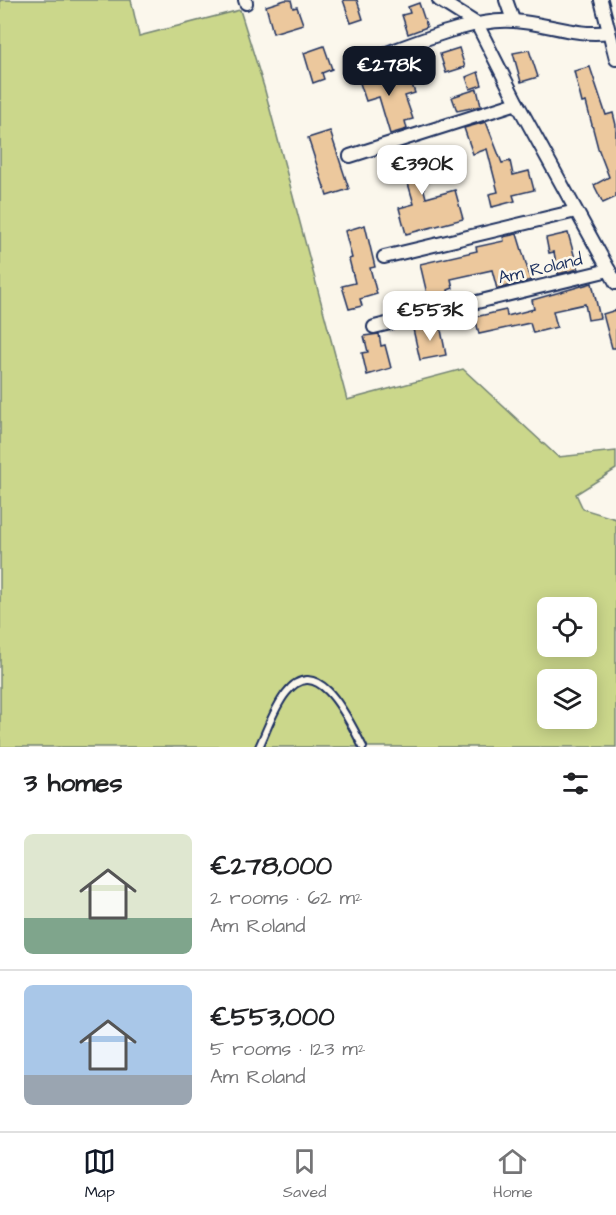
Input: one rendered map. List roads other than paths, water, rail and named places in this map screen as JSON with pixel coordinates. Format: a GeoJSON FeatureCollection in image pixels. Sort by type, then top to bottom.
{"type":"FeatureCollection","features":[{"type":"Feature","properties":{"kind":"street"},"geometry":{"type":"LineString","coordinates":[[438,0],[477,24]]}},
{"type":"Feature","properties":{"kind":"street"},"geometry":{"type":"LineString","coordinates":[[506,0],[513,20]]}},
{"type":"Feature","properties":{"kind":"street"},"geometry":{"type":"LineString","coordinates":[[601,0],[616,59]]}},
{"type":"Feature","properties":{"kind":"street"},"geometry":{"type":"LineString","coordinates":[[365,61],[477,24],[513,20],[588,34],[609,32]]}},
{"type":"Feature","properties":{"kind":"street","name":"Am Roland"},"geometry":{"type":"LineString","coordinates":[[477,24],[517,103],[616,283]]}},
{"type":"Feature","properties":{"kind":"street"},"geometry":{"type":"LineString","coordinates":[[350,156],[517,103]]}},
{"type":"Feature","properties":{"kind":"street"},"geometry":{"type":"LineString","coordinates":[[384,257],[576,212]]}},
{"type":"Feature","properties":{"kind":"street","name":"Am Roland"},"geometry":{"type":"LineString","coordinates":[[374,327],[609,270]]}},
{"type":"Feature","properties":{"kind":"lane"},"geometry":{"type":"LineString","coordinates":[[259,747],[286,693],[303,681],[314,682],[329,689],[363,747]]}}]}
